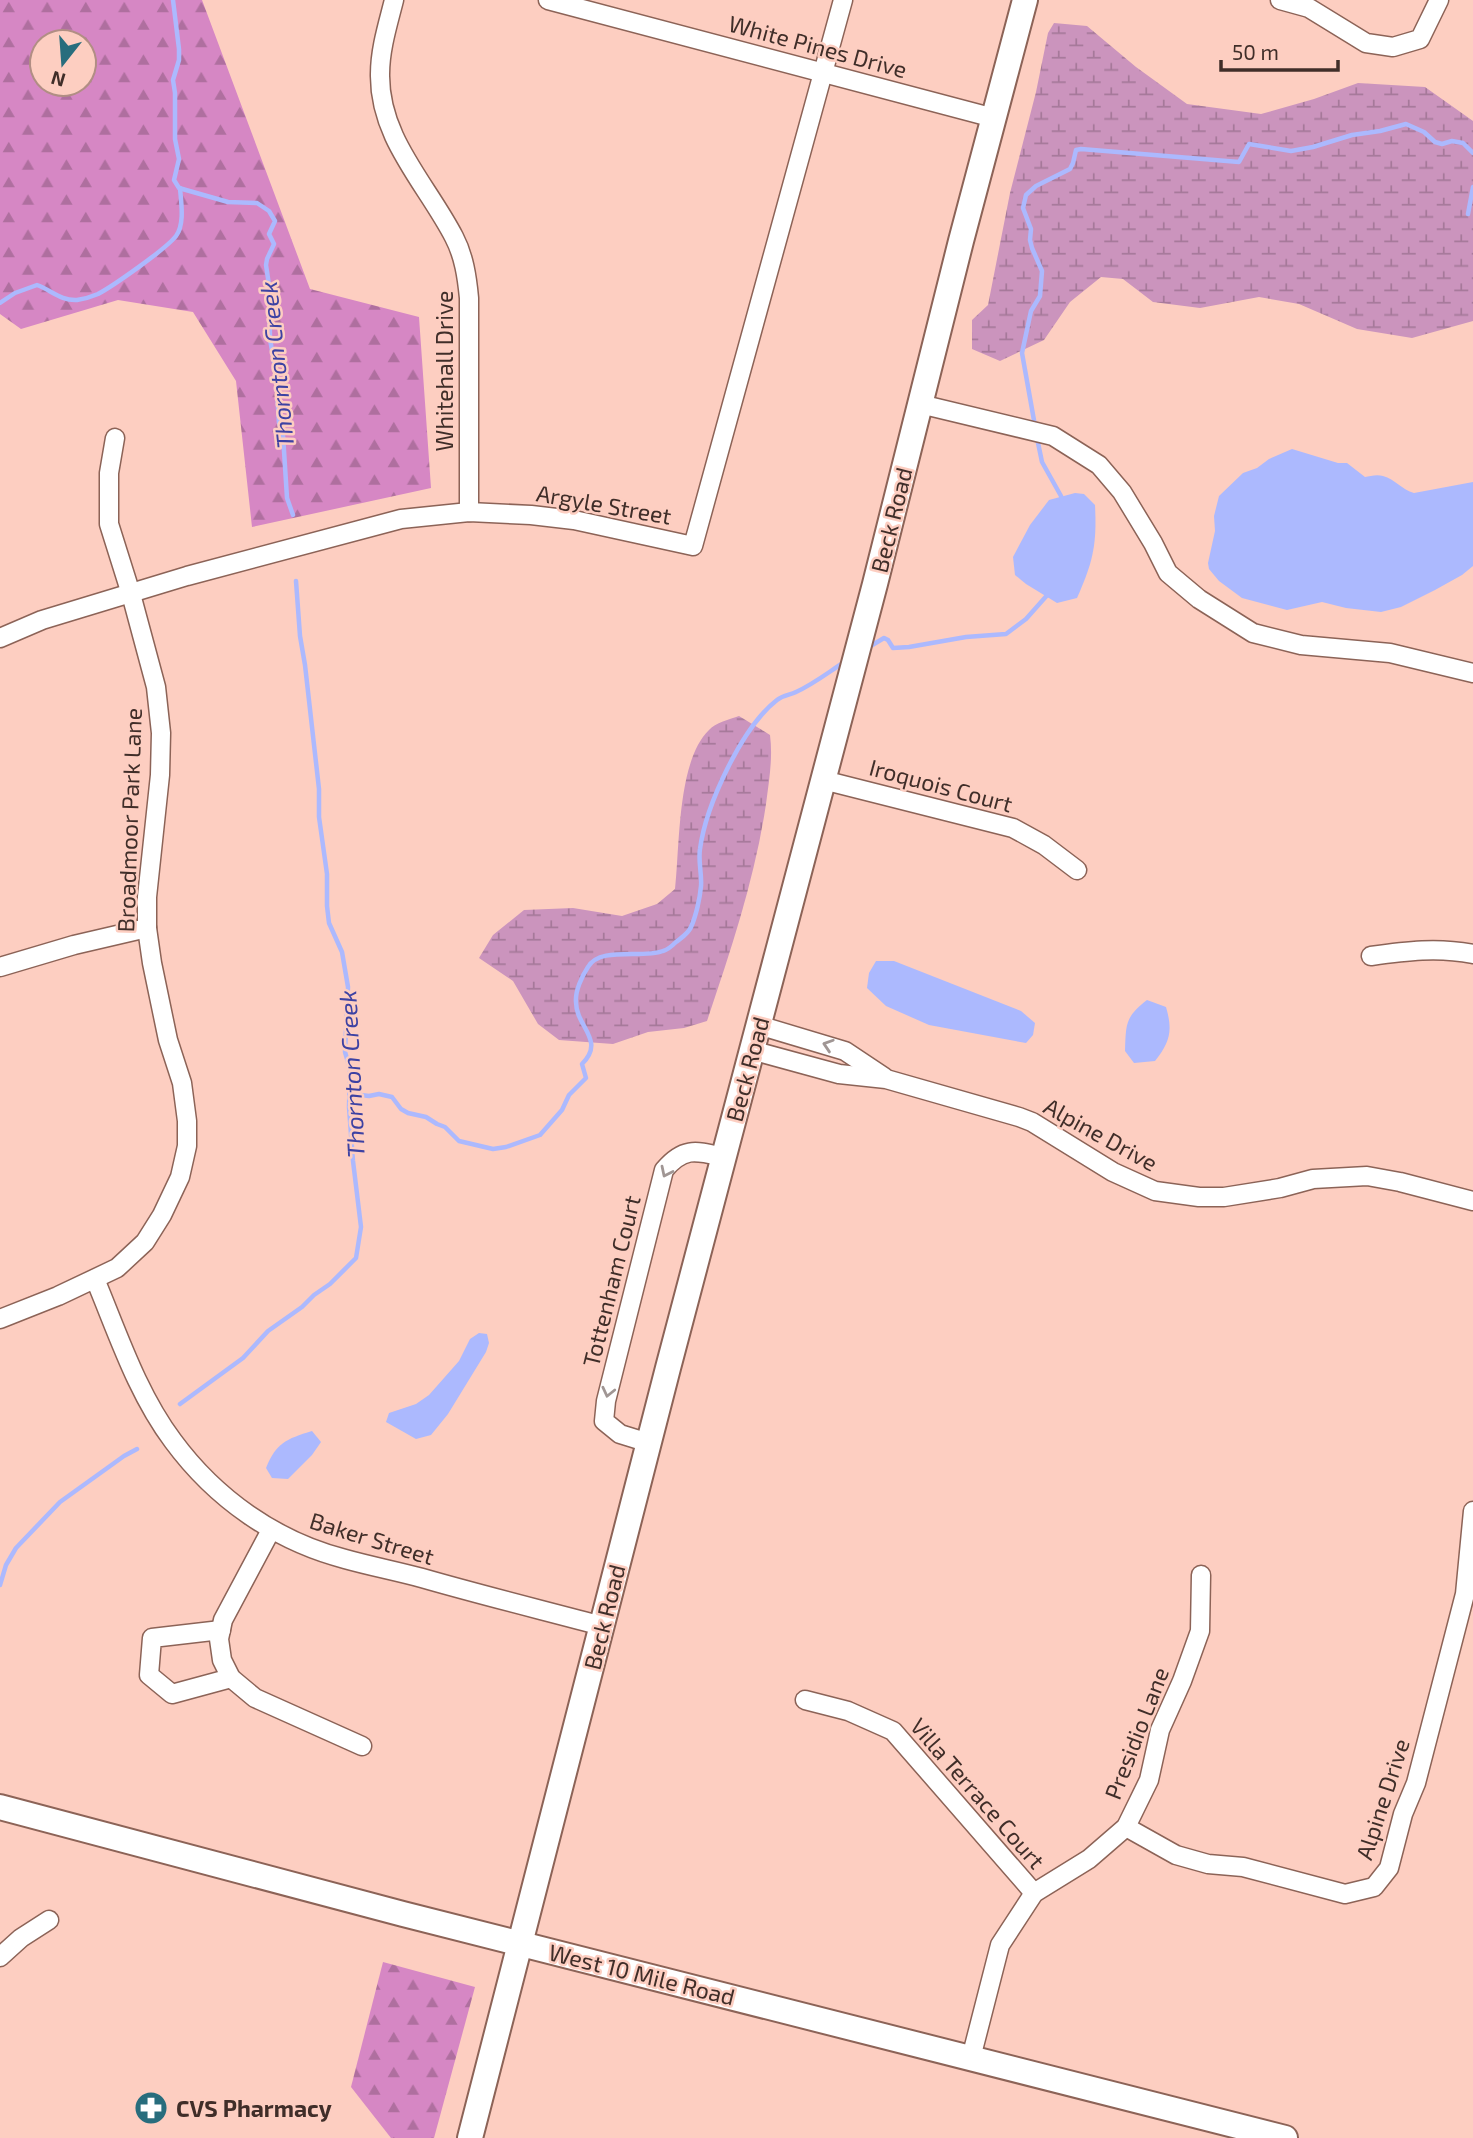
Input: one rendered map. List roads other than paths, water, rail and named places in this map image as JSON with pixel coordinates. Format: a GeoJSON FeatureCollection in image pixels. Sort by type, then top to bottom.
{"type":"FeatureCollection","features":[{"type":"Feature","properties":{"kind":"main road","name":"Beck Road"},"geometry":{"type":"LineString","coordinates":[[470,2138],[1025,0]]}},
{"type":"Feature","properties":{"kind":"main road","name":"West 10 Mile Road"},"geometry":{"type":"LineString","coordinates":[[0,1807],[403,1914],[1285,2138]]}},
{"type":"Feature","properties":{"kind":"street","name":"Whitehall Drive"},"geometry":{"type":"LineString","coordinates":[[394,0],[380,74],[390,130],[454,237],[467,270],[469,512]]}},
{"type":"Feature","properties":{"kind":"street","name":"White Pines Drive"},"geometry":{"type":"LineString","coordinates":[[548,0],[994,118]]}},
{"type":"Feature","properties":{"kind":"street","name":"Argyle Street"},"geometry":{"type":"LineString","coordinates":[[0,638],[42,620],[187,576],[401,519],[469,512],[531,514],[574,520],[693,546],[843,0]]}},
{"type":"Feature","properties":{"kind":"street"},"geometry":{"type":"LineString","coordinates":[[1280,0],[1309,8],[1366,43],[1393,47],[1420,38],[1439,0]]}},
{"type":"Feature","properties":{"kind":"street"},"geometry":{"type":"LineString","coordinates":[[920,404],[1053,436],[1099,465],[1122,492],[1168,573],[1199,599],[1253,633],[1301,645],[1390,653],[1473,673]]}},
{"type":"Feature","properties":{"kind":"street","name":"Broadmoor Park Lane"},"geometry":{"type":"LineString","coordinates":[[0,1319],[117,1268],[145,1242],[162,1215],[180,1177],[187,1146],[182,1083],[168,1040],[147,928],[147,897],[160,775],[161,733],[156,687],[109,524],[109,473],[116,438]]}},
{"type":"Feature","properties":{"kind":"street","name":"Iroquois Court"},"geometry":{"type":"LineString","coordinates":[[823,780],[1013,828],[1044,845],[1077,870]]}},
{"type":"Feature","properties":{"kind":"street"},"geometry":{"type":"LineString","coordinates":[[0,967],[74,945],[147,928]]}},
{"type":"Feature","properties":{"kind":"street"},"geometry":{"type":"LineString","coordinates":[[1371,956],[1449,949],[1473,954]]}},
{"type":"Feature","properties":{"kind":"street"},"geometry":{"type":"LineString","coordinates":[[758,1025],[845,1051],[886,1079]]}},
{"type":"Feature","properties":{"kind":"street","name":"Alpine Drive"},"geometry":{"type":"LineString","coordinates":[[751,1050],[839,1074],[886,1079],[1032,1122],[1113,1172],[1155,1191],[1224,1197],[1280,1188],[1313,1179],[1367,1176],[1473,1201]]}},
{"type":"Feature","properties":{"kind":"street","name":"Tottenham Court"},"geometry":{"type":"LineString","coordinates":[[649,1443],[620,1434],[604,1421],[606,1401],[664,1170],[673,1160],[693,1151],[724,1157]]}},
{"type":"Feature","properties":{"kind":"street","name":"Baker Street"},"geometry":{"type":"LineString","coordinates":[[95,1279],[134,1374],[153,1412],[202,1476],[246,1514],[271,1530],[344,1559],[602,1626]]}},
{"type":"Feature","properties":{"kind":"street","name":"Alpine Drive"},"geometry":{"type":"LineString","coordinates":[[1126,1827],[1176,1855],[1208,1864],[1243,1867],[1345,1894],[1374,1887],[1389,1868],[1403,1814],[1416,1783],[1465,1594],[1473,1511]]}},
{"type":"Feature","properties":{"kind":"street"},"geometry":{"type":"LineString","coordinates":[[271,1530],[223,1620],[219,1639],[222,1660],[231,1678],[255,1698],[362,1746]]}},
{"type":"Feature","properties":{"kind":"street","name":"Presidio Lane"},"geometry":{"type":"LineString","coordinates":[[971,2058],[1000,1945],[1034,1894],[1089,1859],[1126,1827],[1149,1780],[1160,1730],[1200,1632],[1201,1575]]}},
{"type":"Feature","properties":{"kind":"street"},"geometry":{"type":"LineString","coordinates":[[221,1630],[152,1638],[149,1675],[172,1694],[231,1678]]}},
{"type":"Feature","properties":{"kind":"street","name":"Villa Terrace Court"},"geometry":{"type":"LineString","coordinates":[[805,1700],[848,1711],[893,1731],[1034,1894]]}},
{"type":"Feature","properties":{"kind":"street"},"geometry":{"type":"LineString","coordinates":[[0,1957],[21,1938],[49,1920]]}},
{"type":"Feature","properties":{"kind":"water"},"geometry":{"type":"Polygon","coordinates":[[[1292,449],[1338,463],[1347,463],[1365,477],[1387,477],[1414,493],[1473,482],[1473,566],[1462,575],[1401,607],[1381,612],[1322,602],[1287,610],[1242,598],[1219,581],[1209,569],[1215,531],[1214,516],[1219,496],[1243,473],[1292,449]]]}},
{"type":"Feature","properties":{"kind":"water"},"geometry":{"type":"Polygon","coordinates":[[[1075,493],[1084,494],[1095,505],[1093,553],[1077,598],[1057,603],[1015,575],[1013,557],[1030,525],[1049,500],[1075,493]]]}},
{"type":"Feature","properties":{"kind":"water"},"geometry":{"type":"Polygon","coordinates":[[[876,961],[894,961],[1021,1011],[1035,1023],[1033,1035],[1026,1043],[929,1025],[886,1006],[867,988],[869,973],[876,961]]]}},
{"type":"Feature","properties":{"kind":"water"},"geometry":{"type":"Polygon","coordinates":[[[1147,1000],[1166,1007],[1169,1036],[1155,1061],[1134,1063],[1125,1051],[1128,1022],[1134,1011],[1147,1000]]]}},
{"type":"Feature","properties":{"kind":"water"},"geometry":{"type":"Polygon","coordinates":[[[479,1333],[487,1334],[489,1343],[486,1352],[448,1414],[431,1435],[416,1439],[386,1422],[389,1413],[416,1404],[429,1395],[459,1361],[470,1339],[479,1333]]]}},
{"type":"Feature","properties":{"kind":"water"},"geometry":{"type":"Polygon","coordinates":[[[312,1431],[321,1442],[312,1455],[288,1479],[272,1478],[266,1468],[278,1447],[312,1431]]]}},
{"type":"Feature","properties":{"kind":"waterway","name":"Thornton Creek"},"geometry":{"type":"LineString","coordinates":[[173,0],[179,49],[173,80],[175,139],[179,159],[174,180],[179,188],[228,202],[257,203],[269,211],[275,221],[269,234],[274,244],[266,265],[270,339],[276,373],[279,423],[283,435],[287,498],[293,515]]}},
{"type":"Feature","properties":{"kind":"waterway"},"geometry":{"type":"LineString","coordinates":[[1035,426],[1022,353],[1031,311],[1040,296],[1042,271],[1032,248],[1031,229],[1023,208],[1026,195],[1036,186],[1070,169],[1076,150],[1239,162],[1249,144],[1291,151],[1406,124],[1424,132],[1435,142],[1463,143],[1473,153]]}},
{"type":"Feature","properties":{"kind":"waterway"},"geometry":{"type":"LineString","coordinates":[[1468,214],[1473,187]]}},
{"type":"Feature","properties":{"kind":"waterway"},"geometry":{"type":"LineString","coordinates":[[0,303],[15,293],[37,285],[71,300],[88,298],[127,276],[176,236],[181,219],[180,188]]}},
{"type":"Feature","properties":{"kind":"waterway"},"geometry":{"type":"LineString","coordinates":[[1037,438],[1042,462],[1062,501]]}},
{"type":"Feature","properties":{"kind":"waterway","name":"Thornton Creek"},"geometry":{"type":"LineString","coordinates":[[180,1404],[243,1358],[268,1331],[330,1284],[356,1258],[361,1227],[349,1107],[350,1069],[345,1052],[348,987],[342,952],[329,923],[319,789],[296,581]]}},
{"type":"Feature","properties":{"kind":"waterway"},"geometry":{"type":"LineString","coordinates":[[869,647],[884,638],[893,648],[1006,634],[1026,619],[1050,592]]}},
{"type":"Feature","properties":{"kind":"waterway"},"geometry":{"type":"LineString","coordinates":[[349,1088],[361,1095],[379,1094],[392,1097],[401,1109],[445,1127],[459,1141],[493,1149],[540,1135],[562,1110],[569,1095],[586,1078],[582,1064],[589,1055],[591,1040],[577,1011],[576,998],[579,984],[588,967],[594,961],[611,955],[665,950],[688,932],[695,918],[700,896],[700,854],[704,831],[718,790],[739,747],[751,728],[777,700],[809,685],[846,661]]}},
{"type":"Feature","properties":{"kind":"waterway","name":"Thornton Creek"},"geometry":{"type":"LineString","coordinates":[[0,1585],[6,1565],[16,1548],[60,1502],[137,1449]]}},
{"type":"Feature","properties":{"kind":"place","name":"CVS Pharmacy"},"geometry":{"type":"Point","coordinates":[151,2108]}}]}
